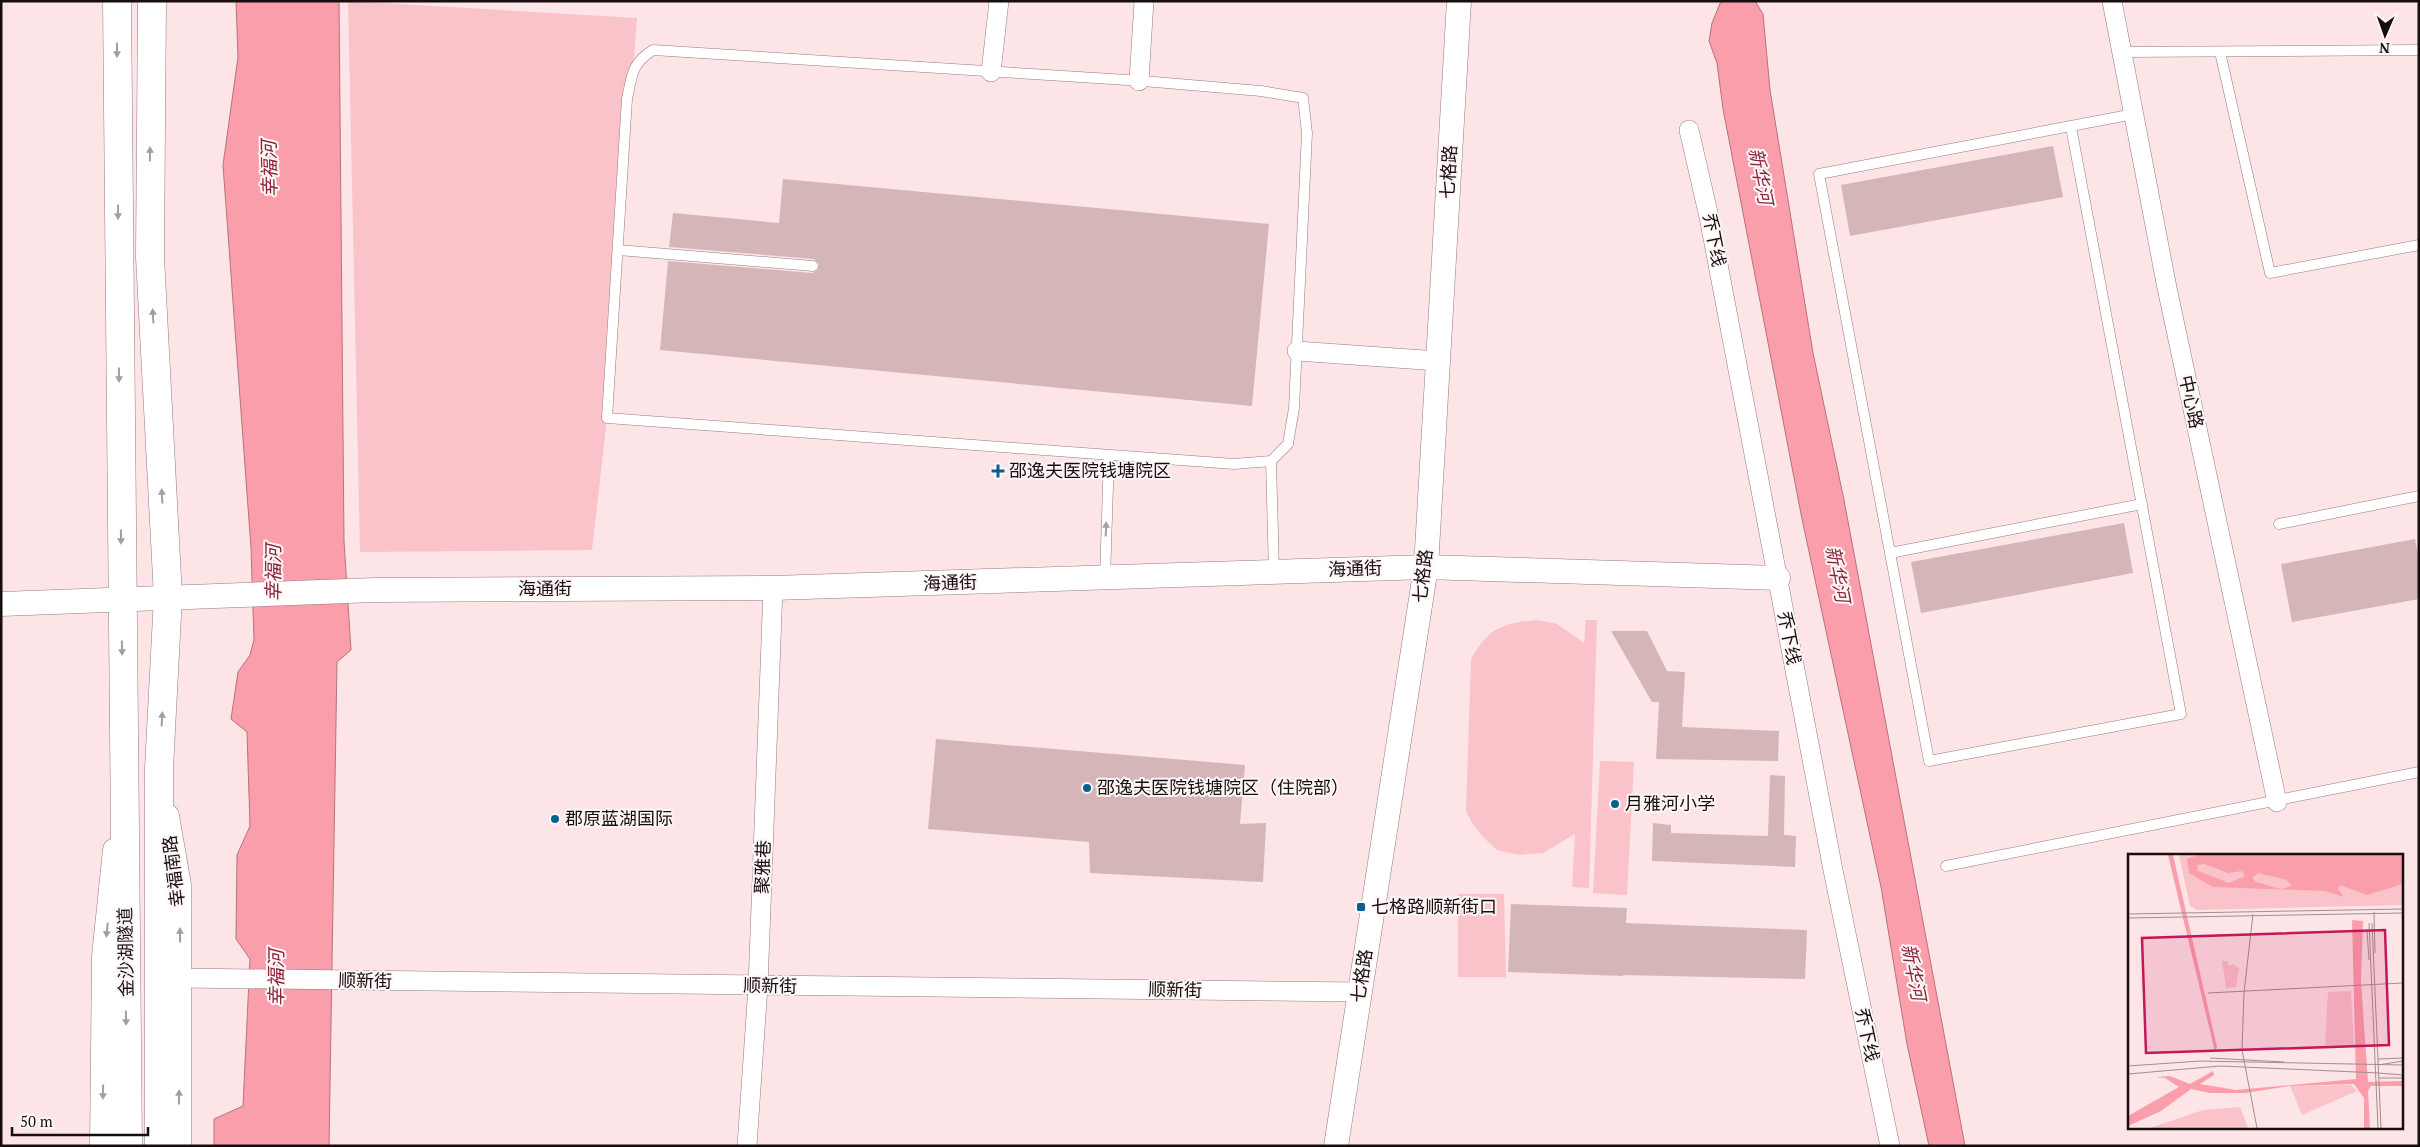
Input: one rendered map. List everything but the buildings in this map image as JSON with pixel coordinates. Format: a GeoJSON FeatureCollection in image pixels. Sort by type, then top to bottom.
{"type":"FeatureCollection","features":[{"type":"Feature","properties":{"kind":"main road"},"geometry":{"type":"LineString","coordinates":[[117,1],[124,759]]}},
{"type":"Feature","properties":{"kind":"main road","name":"幸福南路"},"geometry":{"type":"LineString","coordinates":[[152,1],[150,257],[168,597],[159,768]]}},
{"type":"Feature","properties":{"kind":"main road","name":"金沙湖隧道"},"geometry":{"type":"LineString","coordinates":[[124,759],[128,1146]]}},
{"type":"Feature","properties":{"kind":"main road","name":"金沙湖隧道"},"geometry":{"type":"LineString","coordinates":[[159,768],[159,1146]]}},
{"type":"Feature","properties":{"kind":"street"},"geometry":{"type":"LineString","coordinates":[[991,72],[999,1]]}},
{"type":"Feature","properties":{"kind":"street"},"geometry":{"type":"LineString","coordinates":[[1139,81],[1144,1]]}},
{"type":"Feature","properties":{"kind":"street","name":"七格路"},"geometry":{"type":"LineString","coordinates":[[1336,1146],[1426,567],[1460,1]]}},
{"type":"Feature","properties":{"kind":"street","name":"中心路"},"geometry":{"type":"LineString","coordinates":[[2112,1],[2169,297],[2277,802]]}},
{"type":"Feature","properties":{"kind":"street","name":"乔下线"},"geometry":{"type":"LineString","coordinates":[[1689,130],[1709,217],[1833,870],[1890,1146]]}},
{"type":"Feature","properties":{"kind":"street"},"geometry":{"type":"LineString","coordinates":[[1297,351],[1438,361]]}},
{"type":"Feature","properties":{"kind":"street","name":"海通街"},"geometry":{"type":"LineString","coordinates":[[1,604],[375,590],[773,588],[1426,567],[1778,578]]}},
{"type":"Feature","properties":{"kind":"street","name":"聚雅巷"},"geometry":{"type":"LineString","coordinates":[[747,1146],[758,986],[773,588]]}},
{"type":"Feature","properties":{"kind":"street"},"geometry":{"type":"LineString","coordinates":[[102,1146],[104,956],[124,759]]}},
{"type":"Feature","properties":{"kind":"street","name":"幸福南路"},"geometry":{"type":"LineString","coordinates":[[159,768],[179,885],[181,978],[179,1146]]}},
{"type":"Feature","properties":{"kind":"street","name":"顺新街"},"geometry":{"type":"LineString","coordinates":[[181,978],[1359,992]]}},
{"type":"Feature","properties":{"kind":"lane"},"geometry":{"type":"LineString","coordinates":[[654,50],[1139,81],[1261,91],[1303,98],[1307,133],[1294,408],[1288,444],[1271,461],[1234,464],[607,418],[627,99],[633,70],[641,58],[654,50]]}},
{"type":"Feature","properties":{"kind":"lane"},"geometry":{"type":"LineString","coordinates":[[2122,52],[2419,50]]}},
{"type":"Feature","properties":{"kind":"lane"},"geometry":{"type":"LineString","coordinates":[[2220,52],[2270,273],[2419,245]]}},
{"type":"Feature","properties":{"kind":"lane"},"geometry":{"type":"LineString","coordinates":[[2071,127],[2181,714],[1929,761],[1818,174],[2134,114]]}},
{"type":"Feature","properties":{"kind":"lane"},"geometry":{"type":"LineString","coordinates":[[618,250],[813,266]]}},
{"type":"Feature","properties":{"kind":"lane"},"geometry":{"type":"LineString","coordinates":[[1105,578],[1109,455]]}},
{"type":"Feature","properties":{"kind":"lane"},"geometry":{"type":"LineString","coordinates":[[1271,461],[1274,572]]}},
{"type":"Feature","properties":{"kind":"lane"},"geometry":{"type":"LineString","coordinates":[[2279,524],[2419,496]]}},
{"type":"Feature","properties":{"kind":"lane"},"geometry":{"type":"LineString","coordinates":[[1890,554],[2142,504]]}},
{"type":"Feature","properties":{"kind":"lane"},"geometry":{"type":"LineString","coordinates":[[1946,866],[2277,802],[2419,772]]}},
{"type":"Feature","properties":{"kind":"shaded area"},"geometry":{"type":"Polygon","coordinates":[[[348,1],[637,18],[607,418],[592,550],[360,552],[348,1]]]}},
{"type":"Feature","properties":{"kind":"shaded area"},"geometry":{"type":"Polygon","coordinates":[[[1537,620],[1557,624],[1584,643],[1586,620],[1597,620],[1589,888],[1572,887],[1575,834],[1543,853],[1519,855],[1497,850],[1483,837],[1472,823],[1466,811],[1471,659],[1484,640],[1498,629],[1505,625],[1537,620]]]}},
{"type":"Feature","properties":{"kind":"shaded area"},"geometry":{"type":"Polygon","coordinates":[[[1600,761],[1634,762],[1627,895],[1593,893],[1600,761]]]}},
{"type":"Feature","properties":{"kind":"shaded area"},"geometry":{"type":"Polygon","coordinates":[[[1458,894],[1504,894],[1506,977],[1458,977],[1458,894]]]}},
{"type":"Feature","properties":{"kind":"water","name":"幸福河"},"geometry":{"type":"Polygon","coordinates":[[[236,1],[339,1],[344,541],[351,650],[337,662],[329,1146],[214,1146],[214,1119],[243,1106],[250,959],[236,939],[237,855],[250,826],[247,732],[231,719],[238,672],[250,655],[254,640],[251,548],[223,165],[238,57],[236,1]]]}},
{"type":"Feature","properties":{"kind":"water","name":"新华河"},"geometry":{"type":"Polygon","coordinates":[[[1721,1],[1755,1],[1763,14],[1770,90],[1813,353],[1844,500],[1965,1146],[1929,1146],[1907,1044],[1881,887],[1802,519],[1723,109],[1717,63],[1709,41],[1712,23],[1721,1]]]}},
{"type":"Feature","properties":{"kind":"place","name":"邵逸夫医院钱塘院区"},"geometry":{"type":"Point","coordinates":[998,471]}},
{"type":"Feature","properties":{"kind":"place","name":"邵逸夫医院钱塘院区（住院部）"},"geometry":{"type":"Point","coordinates":[1087,788]}},
{"type":"Feature","properties":{"kind":"place","name":"月雅河小学"},"geometry":{"type":"Point","coordinates":[1615,804]}},
{"type":"Feature","properties":{"kind":"place","name":"郡原蓝湖国际"},"geometry":{"type":"Point","coordinates":[555,819]}},
{"type":"Feature","properties":{"kind":"place","name":"七格路顺新街口"},"geometry":{"type":"Point","coordinates":[1361,907]}}]}
